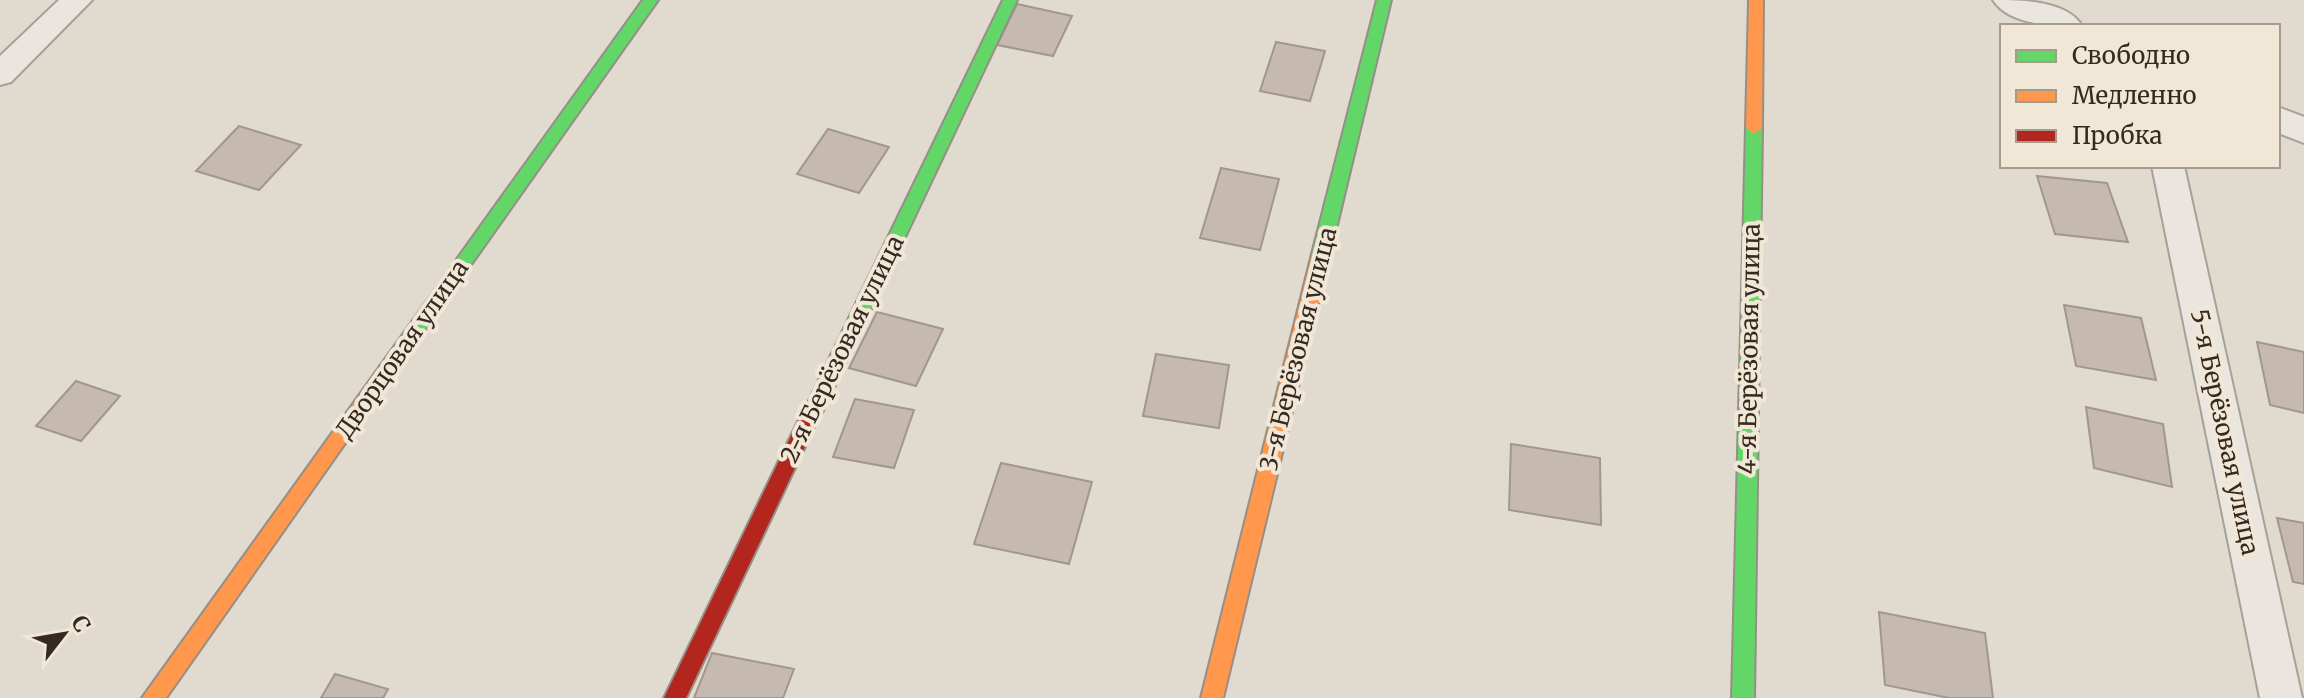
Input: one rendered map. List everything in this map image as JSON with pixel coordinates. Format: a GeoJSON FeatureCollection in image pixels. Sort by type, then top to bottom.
{"type":"FeatureCollection","features":[{"type":"Feature","properties":{"kind":"street"},"geometry":{"type":"LineString","coordinates":[[0,74],[77,0]]}},
{"type":"Feature","properties":{"kind":"street","name":"Дворцовая улица"},"geometry":{"type":"LineString","coordinates":[[153,698],[651,0]]}},
{"type":"Feature","properties":{"kind":"street","name":"2-я Берёзовая улица"},"geometry":{"type":"LineString","coordinates":[[675,698],[1010,0]]}},
{"type":"Feature","properties":{"kind":"street","name":"3-я Берёзовая улица"},"geometry":{"type":"LineString","coordinates":[[1212,698],[1384,0]]}},
{"type":"Feature","properties":{"kind":"street","name":"4-я Берёзовая улица"},"geometry":{"type":"LineString","coordinates":[[1743,698],[1756,0]]}},
{"type":"Feature","properties":{"kind":"street"},"geometry":{"type":"LineString","coordinates":[[2008,0],[2062,24]]}},
{"type":"Feature","properties":{"kind":"street"},"geometry":{"type":"LineString","coordinates":[[2280,120],[2304,131]]}},
{"type":"Feature","properties":{"kind":"street","name":"5-я Берёзовая улица"},"geometry":{"type":"LineString","coordinates":[[2168,168],[2281,698]]}},
{"type":"Feature","properties":{"kind":"building"},"geometry":{"type":"Polygon","coordinates":[[[1017,4],[1072,16],[1053,56],[997,45],[1017,4]]]}},
{"type":"Feature","properties":{"kind":"building"},"geometry":{"type":"Polygon","coordinates":[[[1276,42],[1325,51],[1310,101],[1260,91],[1276,42]]]}},
{"type":"Feature","properties":{"kind":"building"},"geometry":{"type":"Polygon","coordinates":[[[239,126],[301,145],[259,190],[196,171],[239,126]]]}},
{"type":"Feature","properties":{"kind":"building"},"geometry":{"type":"Polygon","coordinates":[[[828,129],[889,147],[859,193],[797,174],[828,129]]]}},
{"type":"Feature","properties":{"kind":"building"},"geometry":{"type":"Polygon","coordinates":[[[1221,168],[1279,179],[1260,250],[1200,238],[1221,168]]]}},
{"type":"Feature","properties":{"kind":"building"},"geometry":{"type":"Polygon","coordinates":[[[2037,176],[2107,183],[2128,242],[2055,234],[2037,176]]]}},
{"type":"Feature","properties":{"kind":"building"},"geometry":{"type":"Polygon","coordinates":[[[2064,305],[2141,318],[2156,380],[2076,366],[2064,305]]]}},
{"type":"Feature","properties":{"kind":"building"},"geometry":{"type":"Polygon","coordinates":[[[877,312],[943,329],[916,386],[849,368],[877,312]]]}},
{"type":"Feature","properties":{"kind":"building"},"geometry":{"type":"Polygon","coordinates":[[[2257,342],[2304,352],[2304,413],[2270,405],[2257,342]]]}},
{"type":"Feature","properties":{"kind":"building"},"geometry":{"type":"Polygon","coordinates":[[[1156,354],[1229,365],[1219,428],[1143,416],[1156,354]]]}},
{"type":"Feature","properties":{"kind":"building"},"geometry":{"type":"Polygon","coordinates":[[[76,381],[120,396],[81,441],[36,426],[76,381]]]}},
{"type":"Feature","properties":{"kind":"building"},"geometry":{"type":"Polygon","coordinates":[[[855,399],[914,410],[894,468],[833,457],[855,399]]]}},
{"type":"Feature","properties":{"kind":"building"},"geometry":{"type":"Polygon","coordinates":[[[2086,407],[2163,424],[2172,487],[2094,468],[2086,407]]]}},
{"type":"Feature","properties":{"kind":"building"},"geometry":{"type":"Polygon","coordinates":[[[1511,444],[1600,458],[1601,525],[1509,510],[1511,444]]]}},
{"type":"Feature","properties":{"kind":"building"},"geometry":{"type":"Polygon","coordinates":[[[1001,463],[1092,482],[1069,564],[974,544],[1001,463]]]}},
{"type":"Feature","properties":{"kind":"building"},"geometry":{"type":"Polygon","coordinates":[[[2277,518],[2304,523],[2304,584],[2293,582],[2277,518]]]}},
{"type":"Feature","properties":{"kind":"building"},"geometry":{"type":"Polygon","coordinates":[[[1879,612],[1985,633],[1993,698],[1949,698],[1885,685],[1879,612]]]}},
{"type":"Feature","properties":{"kind":"building"},"geometry":{"type":"Polygon","coordinates":[[[712,653],[794,669],[783,698],[694,698],[712,653]]]}},
{"type":"Feature","properties":{"kind":"building"},"geometry":{"type":"Polygon","coordinates":[[[335,674],[388,689],[383,698],[321,698],[335,674]]]}},
{"type":"Feature","properties":{"kind":"traffic: fast"},"geometry":{"type":"LineString","coordinates":[[387,370],[651,0]]}},
{"type":"Feature","properties":{"kind":"traffic: fast"},"geometry":{"type":"LineString","coordinates":[[812,413],[1010,0]]}},
{"type":"Feature","properties":{"kind":"traffic: fast"},"geometry":{"type":"LineString","coordinates":[[1321,254],[1384,0]]}},
{"type":"Feature","properties":{"kind":"traffic: fast"},"geometry":{"type":"LineString","coordinates":[[1743,698],[1754,128]]}},
{"type":"Feature","properties":{"kind":"traffic: slow"},"geometry":{"type":"LineString","coordinates":[[1754,128],[1756,0]]}},
{"type":"Feature","properties":{"kind":"traffic: slow"},"geometry":{"type":"LineString","coordinates":[[1212,698],[1321,254]]}},
{"type":"Feature","properties":{"kind":"traffic: slow"},"geometry":{"type":"LineString","coordinates":[[153,698],[387,370]]}},
{"type":"Feature","properties":{"kind":"traffic: jam"},"geometry":{"type":"LineString","coordinates":[[675,698],[812,413]]}}]}
